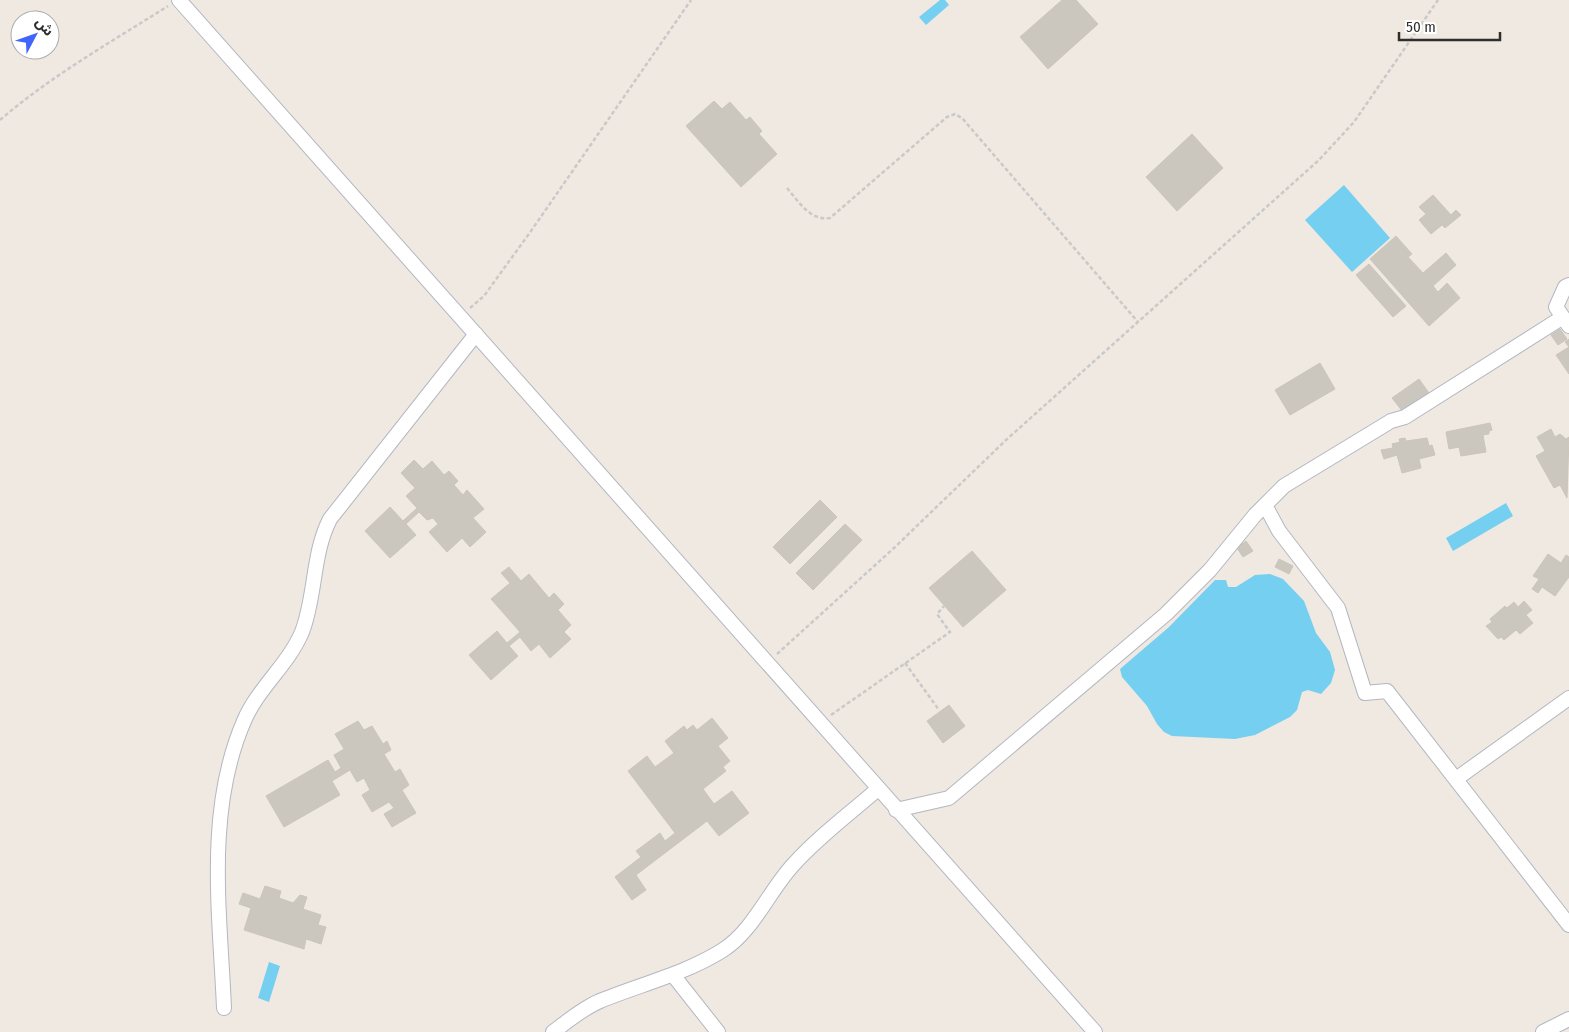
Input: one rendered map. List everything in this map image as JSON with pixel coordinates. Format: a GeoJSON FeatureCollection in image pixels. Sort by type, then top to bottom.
{"type":"FeatureCollection","features":[{"type":"Feature","properties":{"kind":"street"},"geometry":{"type":"LineString","coordinates":[[174,2],[476,334],[896,810],[1095,1032]]}},
{"type":"Feature","properties":{"kind":"street"},"geometry":{"type":"LineString","coordinates":[[896,810],[949,798],[1166,614],[1210,570],[1265,505],[1284,486],[1391,421],[1405,417],[1566,321],[1556,307],[1565,287],[1569,285]]}},
{"type":"Feature","properties":{"kind":"street"},"geometry":{"type":"LineString","coordinates":[[224,1008],[218,840],[229,768],[245,719],[295,646],[302,631],[319,547],[324,530],[330,519],[476,334]]}},
{"type":"Feature","properties":{"kind":"street"},"geometry":{"type":"LineString","coordinates":[[1265,505],[1279,531],[1338,608],[1365,693],[1387,690],[1569,925]]}},
{"type":"Feature","properties":{"kind":"street"},"geometry":{"type":"LineString","coordinates":[[1456,779],[1569,698]]}},
{"type":"Feature","properties":{"kind":"street"},"geometry":{"type":"LineString","coordinates":[[553,1032],[586,1008],[601,1000],[673,975],[704,961],[733,943],[792,866],[810,847],[878,789]]}},
{"type":"Feature","properties":{"kind":"street"},"geometry":{"type":"LineString","coordinates":[[673,975],[718,1032]]}},
{"type":"Feature","properties":{"kind":"street"},"geometry":{"type":"LineString","coordinates":[[1543,1032],[1569,1019]]}},
{"type":"Feature","properties":{"kind":"path"},"geometry":{"type":"LineString","coordinates":[[459,315],[475,304],[491,287],[691,0]]}},
{"type":"Feature","properties":{"kind":"path"},"geometry":{"type":"LineString","coordinates":[[766,663],[894,548],[1006,440],[1339,140],[1438,0]]}},
{"type":"Feature","properties":{"kind":"path"},"geometry":{"type":"LineString","coordinates":[[0,120],[19,104],[81,60],[174,2]]}},
{"type":"Feature","properties":{"kind":"path"},"geometry":{"type":"LineString","coordinates":[[787,188],[809,212],[822,219],[830,218],[947,117],[955,114],[962,118],[1138,322]]}},
{"type":"Feature","properties":{"kind":"path"},"geometry":{"type":"LineString","coordinates":[[819,723],[950,632],[937,614],[944,606]]}},
{"type":"Feature","properties":{"kind":"path"},"geometry":{"type":"LineString","coordinates":[[906,663],[938,710]]}},
{"type":"Feature","properties":{"kind":"water"},"geometry":{"type":"Polygon","coordinates":[[[940,0],[945,0],[949,5],[926,25],[919,17],[940,0]]]}},
{"type":"Feature","properties":{"kind":"water"},"geometry":{"type":"Polygon","coordinates":[[[1344,185],[1390,238],[1352,272],[1305,220],[1344,185]]]}},
{"type":"Feature","properties":{"kind":"water"},"geometry":{"type":"Polygon","coordinates":[[[1506,503],[1513,516],[1453,551],[1446,538],[1506,503]]]}},
{"type":"Feature","properties":{"kind":"water"},"geometry":{"type":"Polygon","coordinates":[[[1270,574],[1283,579],[1304,601],[1316,633],[1330,652],[1335,670],[1331,683],[1321,694],[1308,690],[1302,692],[1297,710],[1290,717],[1255,735],[1235,739],[1172,736],[1164,732],[1147,706],[1122,677],[1120,669],[1169,627],[1215,580],[1226,580],[1228,587],[1236,587],[1255,575],[1270,574]]]}},
{"type":"Feature","properties":{"kind":"water"},"geometry":{"type":"Polygon","coordinates":[[[269,962],[280,966],[269,1002],[258,998],[269,962]]]}},
{"type":"Feature","properties":{"kind":"building"},"geometry":{"type":"Polygon","coordinates":[[[1062,0],[1076,0],[1098,24],[1048,69],[1020,37],[1062,0]]]}},
{"type":"Feature","properties":{"kind":"building"},"geometry":{"type":"Polygon","coordinates":[[[714,101],[722,109],[730,102],[746,120],[750,117],[762,131],[759,134],[777,154],[741,187],[686,126],[714,101]]]}},
{"type":"Feature","properties":{"kind":"building"},"geometry":{"type":"Polygon","coordinates":[[[1192,134],[1223,168],[1177,211],[1146,177],[1192,134]]]}},
{"type":"Feature","properties":{"kind":"building"},"geometry":{"type":"Polygon","coordinates":[[[1433,195],[1451,215],[1456,210],[1461,215],[1445,228],[1442,225],[1431,234],[1419,220],[1426,214],[1419,207],[1433,195]]]}},
{"type":"Feature","properties":{"kind":"building"},"geometry":{"type":"Polygon","coordinates":[[[1396,236],[1412,254],[1408,257],[1423,273],[1446,253],[1456,265],[1433,286],[1438,292],[1447,283],[1460,298],[1429,326],[1370,259],[1396,236]]]}},
{"type":"Feature","properties":{"kind":"building"},"geometry":{"type":"Polygon","coordinates":[[[1369,264],[1406,306],[1393,317],[1356,275],[1369,264]]]}},
{"type":"Feature","properties":{"kind":"building"},"geometry":{"type":"Polygon","coordinates":[[[1560,329],[1567,339],[1558,345],[1551,335],[1560,329]]]}},
{"type":"Feature","properties":{"kind":"building"},"geometry":{"type":"Polygon","coordinates":[[[1569,339],[1569,347],[1565,342],[1569,339]]]}},
{"type":"Feature","properties":{"kind":"building"},"geometry":{"type":"Polygon","coordinates":[[[1569,347],[1569,374],[1556,355],[1569,347]]]}},
{"type":"Feature","properties":{"kind":"building"},"geometry":{"type":"Polygon","coordinates":[[[1320,363],[1335,389],[1290,415],[1275,390],[1320,363]]]}},
{"type":"Feature","properties":{"kind":"building"},"geometry":{"type":"Polygon","coordinates":[[[1419,379],[1429,393],[1403,412],[1392,398],[1419,379]]]}},
{"type":"Feature","properties":{"kind":"building"},"geometry":{"type":"Polygon","coordinates":[[[1490,423],[1492,430],[1489,431],[1489,434],[1483,435],[1486,452],[1461,456],[1459,447],[1449,449],[1446,432],[1490,423]]]}},
{"type":"Feature","properties":{"kind":"building"},"geometry":{"type":"Polygon","coordinates":[[[1551,429],[1555,437],[1560,434],[1566,439],[1569,437],[1567,498],[1560,485],[1554,488],[1536,456],[1545,451],[1537,437],[1551,429]]]}},
{"type":"Feature","properties":{"kind":"building"},"geometry":{"type":"Polygon","coordinates":[[[1405,438],[1406,441],[1427,438],[1429,446],[1432,445],[1435,455],[1419,459],[1421,468],[1402,473],[1397,455],[1384,459],[1381,450],[1393,448],[1392,444],[1400,442],[1399,439],[1405,438]]]}},
{"type":"Feature","properties":{"kind":"building"},"geometry":{"type":"Polygon","coordinates":[[[414,460],[423,469],[432,461],[444,475],[449,471],[458,481],[454,485],[463,495],[467,490],[484,509],[473,518],[486,532],[470,547],[462,538],[447,552],[429,532],[438,524],[433,518],[427,520],[419,512],[406,524],[416,535],[390,558],[365,531],[390,507],[403,521],[417,508],[406,496],[415,488],[401,473],[414,460]]]}},
{"type":"Feature","properties":{"kind":"building"},"geometry":{"type":"Polygon","coordinates":[[[820,500],[837,517],[790,564],[773,547],[820,500]]]}},
{"type":"Feature","properties":{"kind":"building"},"geometry":{"type":"Polygon","coordinates":[[[845,524],[862,540],[813,590],[796,573],[845,524]]]}},
{"type":"Feature","properties":{"kind":"building"},"geometry":{"type":"Polygon","coordinates":[[[1246,541],[1253,551],[1243,557],[1237,548],[1246,541]]]}},
{"type":"Feature","properties":{"kind":"building"},"geometry":{"type":"Polygon","coordinates":[[[972,551],[1006,590],[963,627],[929,588],[972,551]]]}},
{"type":"Feature","properties":{"kind":"building"},"geometry":{"type":"Polygon","coordinates":[[[1548,554],[1561,563],[1566,555],[1569,557],[1569,577],[1555,596],[1542,587],[1538,593],[1532,589],[1539,579],[1533,576],[1548,554]]]}},
{"type":"Feature","properties":{"kind":"building"},"geometry":{"type":"Polygon","coordinates":[[[1279,559],[1293,566],[1289,574],[1275,567],[1279,559]]]}},
{"type":"Feature","properties":{"kind":"building"},"geometry":{"type":"Polygon","coordinates":[[[509,567],[521,581],[529,574],[549,598],[554,593],[564,604],[558,610],[571,625],[564,632],[571,639],[550,658],[539,644],[531,651],[520,637],[509,646],[518,656],[491,680],[469,655],[497,631],[507,643],[520,632],[491,599],[510,583],[501,573],[509,567]]]}},
{"type":"Feature","properties":{"kind":"building"},"geometry":{"type":"Polygon","coordinates":[[[1524,601],[1532,610],[1526,615],[1533,623],[1520,634],[1516,630],[1504,640],[1501,637],[1498,639],[1486,626],[1492,622],[1490,619],[1505,606],[1507,608],[1514,602],[1518,607],[1524,601]]]}},
{"type":"Feature","properties":{"kind":"building"},"geometry":{"type":"Polygon","coordinates":[[[949,705],[965,726],[943,743],[927,721],[949,705]]]}},
{"type":"Feature","properties":{"kind":"building"},"geometry":{"type":"Polygon","coordinates":[[[712,718],[728,738],[718,746],[730,761],[723,767],[726,771],[703,789],[714,804],[732,791],[749,813],[719,836],[707,821],[636,875],[646,890],[632,900],[615,877],[641,857],[636,851],[660,833],[665,841],[675,833],[628,771],[647,756],[655,767],[674,753],[665,741],[684,726],[687,730],[693,725],[697,730],[712,718]]]}},
{"type":"Feature","properties":{"kind":"building"},"geometry":{"type":"Polygon","coordinates":[[[358,721],[364,730],[372,726],[383,744],[387,741],[391,750],[384,754],[395,772],[400,769],[409,785],[402,790],[416,813],[392,827],[384,814],[394,808],[389,802],[372,812],[362,795],[370,790],[364,778],[357,782],[350,770],[332,781],[340,795],[284,827],[266,796],[328,760],[335,772],[341,768],[334,755],[344,749],[335,734],[358,721]]]}},
{"type":"Feature","properties":{"kind":"building"},"geometry":{"type":"Polygon","coordinates":[[[265,886],[281,891],[279,898],[293,903],[300,895],[307,897],[303,909],[321,915],[318,925],[326,927],[321,944],[306,939],[304,949],[244,930],[251,908],[239,904],[243,893],[260,899],[265,886]]]}}]}
